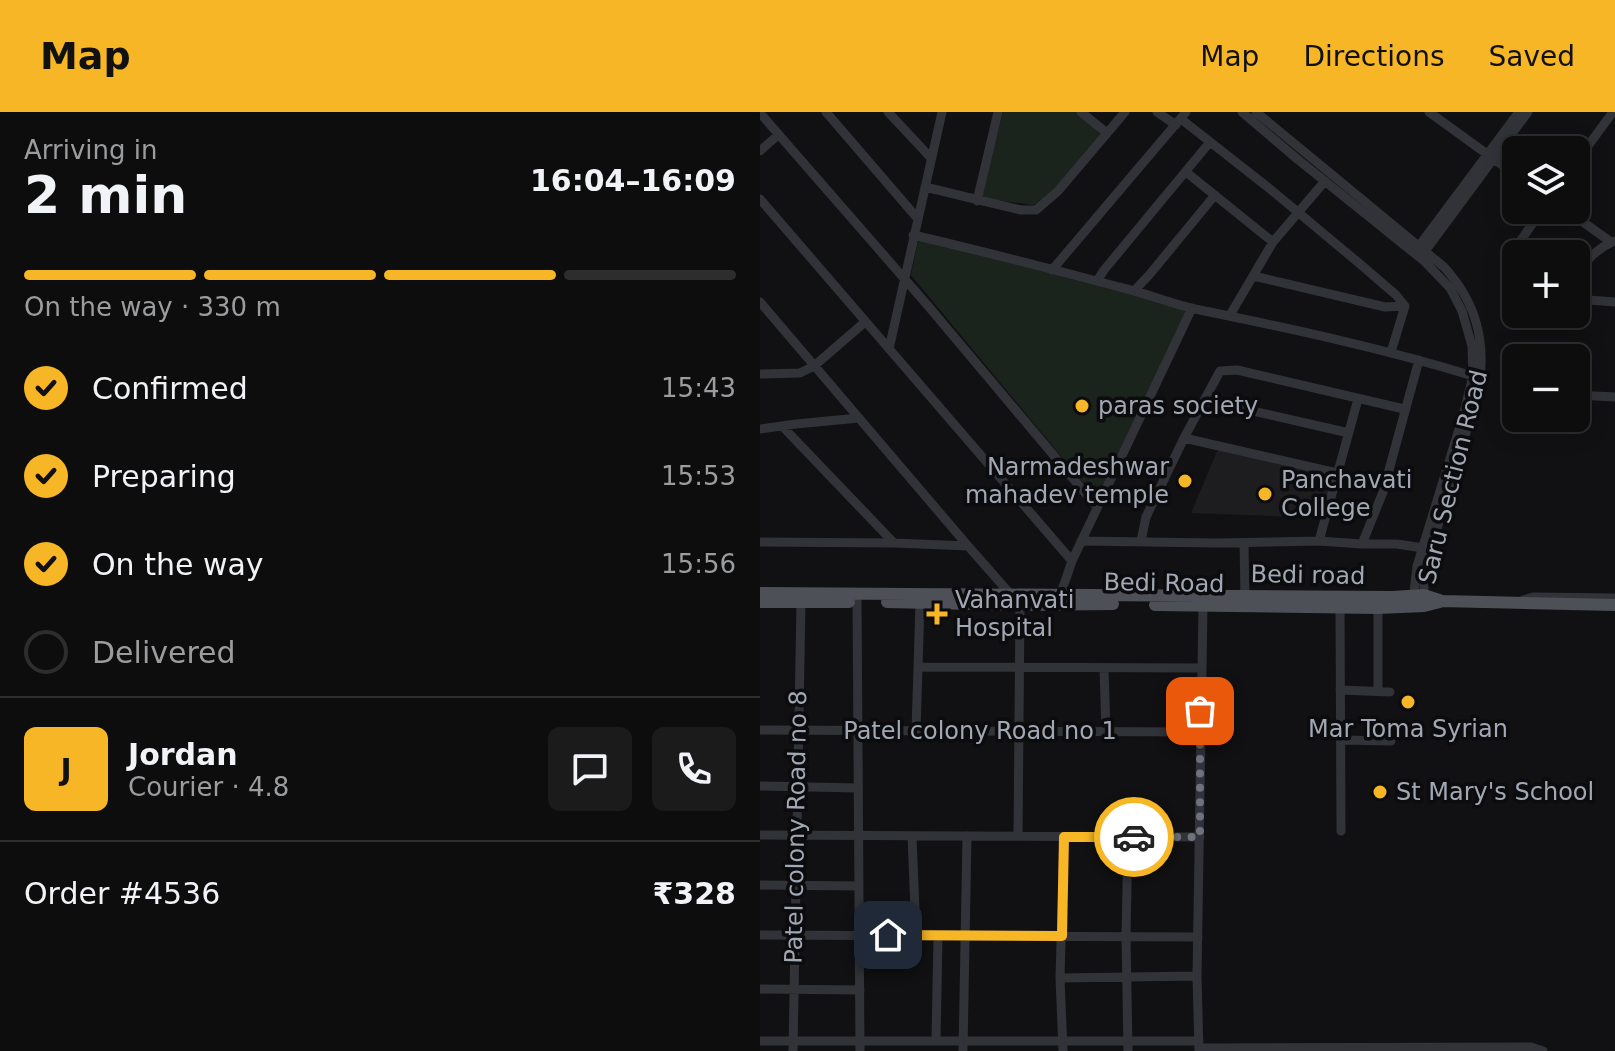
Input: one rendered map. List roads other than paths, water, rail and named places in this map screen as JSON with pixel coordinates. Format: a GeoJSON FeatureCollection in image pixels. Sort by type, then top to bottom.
{"type":"FeatureCollection","features":[{"type":"Feature","properties":{"kind":"main road","name":"Bedi road"},"geometry":{"type":"LineString","coordinates":[[760,593],[857,598],[1010,594],[1059,601],[1245,596],[1418,601]]}},
{"type":"Feature","properties":{"kind":"main road","name":"Bedi Road"},"geometry":{"type":"LineString","coordinates":[[760,602],[857,598],[1020,605],[1059,601],[1378,608],[1418,601],[1615,605]]}},
{"type":"Feature","properties":{"kind":"street"},"geometry":{"type":"LineString","coordinates":[[826,112],[918,219]]}},
{"type":"Feature","properties":{"kind":"street"},"geometry":{"type":"LineString","coordinates":[[889,349],[942,112]]}},
{"type":"Feature","properties":{"kind":"street"},"geometry":{"type":"LineString","coordinates":[[977,201],[998,112]]}},
{"type":"Feature","properties":{"kind":"street"},"geometry":{"type":"LineString","coordinates":[[1081,112],[1107,133]]}},
{"type":"Feature","properties":{"kind":"street"},"geometry":{"type":"LineString","coordinates":[[925,187],[977,201],[1036,210],[1058,191],[1125,112]]}},
{"type":"Feature","properties":{"kind":"street"},"geometry":{"type":"LineString","coordinates":[[1157,112],[1181,119],[1298,213],[1405,306]]}},
{"type":"Feature","properties":{"kind":"street","name":"Saru Section Road"},"geometry":{"type":"LineString","coordinates":[[1242,112],[1325,181],[1455,279],[1477,326],[1482,366],[1479,389],[1418,601]]}},
{"type":"Feature","properties":{"kind":"street","name":"Saru Section Road"},"geometry":{"type":"LineString","coordinates":[[1256,112],[1420,252],[1450,288],[1462,311],[1472,346],[1473,376],[1417,566],[1418,601]]}},
{"type":"Feature","properties":{"kind":"street"},"geometry":{"type":"LineString","coordinates":[[1429,112],[1443,116],[1502,162]]}},
{"type":"Feature","properties":{"kind":"street"},"geometry":{"type":"LineString","coordinates":[[1493,154],[1519,112]]}},
{"type":"Feature","properties":{"kind":"street"},"geometry":{"type":"LineString","coordinates":[[1420,252],[1528,112]]}},
{"type":"Feature","properties":{"kind":"street"},"geometry":{"type":"LineString","coordinates":[[1590,143],[1613,112]]}},
{"type":"Feature","properties":{"kind":"street"},"geometry":{"type":"LineString","coordinates":[[760,113],[904,277],[1097,507]]}},
{"type":"Feature","properties":{"kind":"street"},"geometry":{"type":"LineString","coordinates":[[891,114],[931,158]]}},
{"type":"Feature","properties":{"kind":"street"},"geometry":{"type":"LineString","coordinates":[[1052,270],[1181,119]]}},
{"type":"Feature","properties":{"kind":"street"},"geometry":{"type":"LineString","coordinates":[[760,151],[778,135]]}},
{"type":"Feature","properties":{"kind":"street"},"geometry":{"type":"LineString","coordinates":[[1097,281],[1210,142]]}},
{"type":"Feature","properties":{"kind":"street"},"geometry":{"type":"LineString","coordinates":[[1493,154],[1502,159]]}},
{"type":"Feature","properties":{"kind":"street"},"geometry":{"type":"LineString","coordinates":[[1186,172],[1273,242]]}},
{"type":"Feature","properties":{"kind":"street"},"geometry":{"type":"LineString","coordinates":[[1230,315],[1273,242],[1325,181]]}},
{"type":"Feature","properties":{"kind":"street"},"geometry":{"type":"LineString","coordinates":[[1134,291],[1215,195]]}},
{"type":"Feature","properties":{"kind":"street"},"geometry":{"type":"LineString","coordinates":[[760,199],[1072,561]]}},
{"type":"Feature","properties":{"kind":"street"},"geometry":{"type":"LineString","coordinates":[[1590,222],[1614,241]]}},
{"type":"Feature","properties":{"kind":"street"},"geometry":{"type":"LineString","coordinates":[[1588,224],[1614,241]]}},
{"type":"Feature","properties":{"kind":"street"},"geometry":{"type":"LineString","coordinates":[[913,235],[1192,308],[1391,352],[1473,376]]}},
{"type":"Feature","properties":{"kind":"street"},"geometry":{"type":"LineString","coordinates":[[1590,259],[1614,241]]}},
{"type":"Feature","properties":{"kind":"street"},"geometry":{"type":"LineString","coordinates":[[1254,276],[1385,307],[1405,306]]}},
{"type":"Feature","properties":{"kind":"street"},"geometry":{"type":"LineString","coordinates":[[1590,300],[1615,302]]}},
{"type":"Feature","properties":{"kind":"street"},"geometry":{"type":"LineString","coordinates":[[760,302],[1020,605],[1018,836]]}},
{"type":"Feature","properties":{"kind":"street"},"geometry":{"type":"LineString","coordinates":[[1391,352],[1405,306]]}},
{"type":"Feature","properties":{"kind":"street"},"geometry":{"type":"LineString","coordinates":[[1059,601],[1081,541],[1192,308]]}},
{"type":"Feature","properties":{"kind":"street"},"geometry":{"type":"LineString","coordinates":[[760,374],[800,373],[814,366],[865,322]]}},
{"type":"Feature","properties":{"kind":"street"},"geometry":{"type":"LineString","coordinates":[[1362,544],[1383,492],[1419,360]]}},
{"type":"Feature","properties":{"kind":"street"},"geometry":{"type":"LineString","coordinates":[[1141,541],[1146,517],[1220,371],[1237,370],[1404,409]]}},
{"type":"Feature","properties":{"kind":"street"},"geometry":{"type":"LineString","coordinates":[[1590,396],[1615,397]]}},
{"type":"Feature","properties":{"kind":"street"},"geometry":{"type":"LineString","coordinates":[[1319,541],[1358,399]]}},
{"type":"Feature","properties":{"kind":"street"},"geometry":{"type":"LineString","coordinates":[[1205,400],[1349,433]]}},
{"type":"Feature","properties":{"kind":"street"},"geometry":{"type":"LineString","coordinates":[[760,429],[859,418]]}},
{"type":"Feature","properties":{"kind":"street"},"geometry":{"type":"LineString","coordinates":[[783,427],[894,543]]}},
{"type":"Feature","properties":{"kind":"street"},"geometry":{"type":"LineString","coordinates":[[1184,438],[1337,473]]}},
{"type":"Feature","properties":{"kind":"street"},"geometry":{"type":"LineString","coordinates":[[1081,541],[1319,541],[1423,548]]}},
{"type":"Feature","properties":{"kind":"street"},"geometry":{"type":"LineString","coordinates":[[760,542],[968,546]]}},
{"type":"Feature","properties":{"kind":"street"},"geometry":{"type":"LineString","coordinates":[[1244,543],[1245,596]]}},
{"type":"Feature","properties":{"kind":"street"},"geometry":{"type":"LineString","coordinates":[[1513,603],[1533,597],[1615,598]]}},
{"type":"Feature","properties":{"kind":"street"},"geometry":{"type":"LineString","coordinates":[[857,598],[860,1046]]}},
{"type":"Feature","properties":{"kind":"street","name":"Patel colony Road no 8"},"geometry":{"type":"LineString","coordinates":[[793,1046],[801,602]]}},
{"type":"Feature","properties":{"kind":"street"},"geometry":{"type":"LineString","coordinates":[[916,731],[920,603]]}},
{"type":"Feature","properties":{"kind":"street"},"geometry":{"type":"LineString","coordinates":[[1199,1046],[1197,976],[1203,606]]}},
{"type":"Feature","properties":{"kind":"street"},"geometry":{"type":"LineString","coordinates":[[1340,607],[1341,831]]}},
{"type":"Feature","properties":{"kind":"street"},"geometry":{"type":"LineString","coordinates":[[1378,608],[1378,691]]}},
{"type":"Feature","properties":{"kind":"street"},"geometry":{"type":"LineString","coordinates":[[918,667],[1202,668]]}},
{"type":"Feature","properties":{"kind":"street"},"geometry":{"type":"LineString","coordinates":[[1104,668],[1106,732]]}},
{"type":"Feature","properties":{"kind":"street"},"geometry":{"type":"LineString","coordinates":[[1340,690],[1390,692]]}},
{"type":"Feature","properties":{"kind":"street","name":"Patel colony Road no 1"},"geometry":{"type":"LineString","coordinates":[[760,730],[1200,732]]}},
{"type":"Feature","properties":{"kind":"street"},"geometry":{"type":"LineString","coordinates":[[1341,740],[1391,741]]}},
{"type":"Feature","properties":{"kind":"street"},"geometry":{"type":"LineString","coordinates":[[760,786],[858,788]]}},
{"type":"Feature","properties":{"kind":"street"},"geometry":{"type":"LineString","coordinates":[[760,835],[1200,837]]}},
{"type":"Feature","properties":{"kind":"street"},"geometry":{"type":"LineString","coordinates":[[912,836],[916,936]]}},
{"type":"Feature","properties":{"kind":"street"},"geometry":{"type":"LineString","coordinates":[[963,1046],[967,836]]}},
{"type":"Feature","properties":{"kind":"street"},"geometry":{"type":"LineString","coordinates":[[1063,1046],[1060,978],[1064,837]]}},
{"type":"Feature","properties":{"kind":"street"},"geometry":{"type":"LineString","coordinates":[[1128,837],[1128,1046]]}},
{"type":"Feature","properties":{"kind":"street"},"geometry":{"type":"LineString","coordinates":[[760,885],[859,886]]}},
{"type":"Feature","properties":{"kind":"street"},"geometry":{"type":"LineString","coordinates":[[760,935],[1198,937]]}},
{"type":"Feature","properties":{"kind":"street"},"geometry":{"type":"LineString","coordinates":[[936,1040],[938,936]]}},
{"type":"Feature","properties":{"kind":"street"},"geometry":{"type":"LineString","coordinates":[[1060,978],[1197,976]]}},
{"type":"Feature","properties":{"kind":"street"},"geometry":{"type":"LineString","coordinates":[[760,989],[860,990]]}},
{"type":"Feature","properties":{"kind":"street"},"geometry":{"type":"LineString","coordinates":[[760,1041],[793,1046],[860,1046],[936,1040],[963,1046],[1531,1047],[1543,1051]]}},
{"type":"Feature","properties":{"kind":"place","name":"paras society"},"geometry":{"type":"Point","coordinates":[1082,406]}},
{"type":"Feature","properties":{"kind":"place","name":"Narmadeshwar mahadev temple"},"geometry":{"type":"Point","coordinates":[1185,481]}},
{"type":"Feature","properties":{"kind":"place","name":"Panchavati College"},"geometry":{"type":"Point","coordinates":[1265,494]}},
{"type":"Feature","properties":{"kind":"place","name":"Vahanvati Hospital"},"geometry":{"type":"Point","coordinates":[937,614]}},
{"type":"Feature","properties":{"kind":"place","name":"Mar Toma Syrian"},"geometry":{"type":"Point","coordinates":[1408,702]}},
{"type":"Feature","properties":{"kind":"place","name":"St Mary's School"},"geometry":{"type":"Point","coordinates":[1380,792]}}]}
